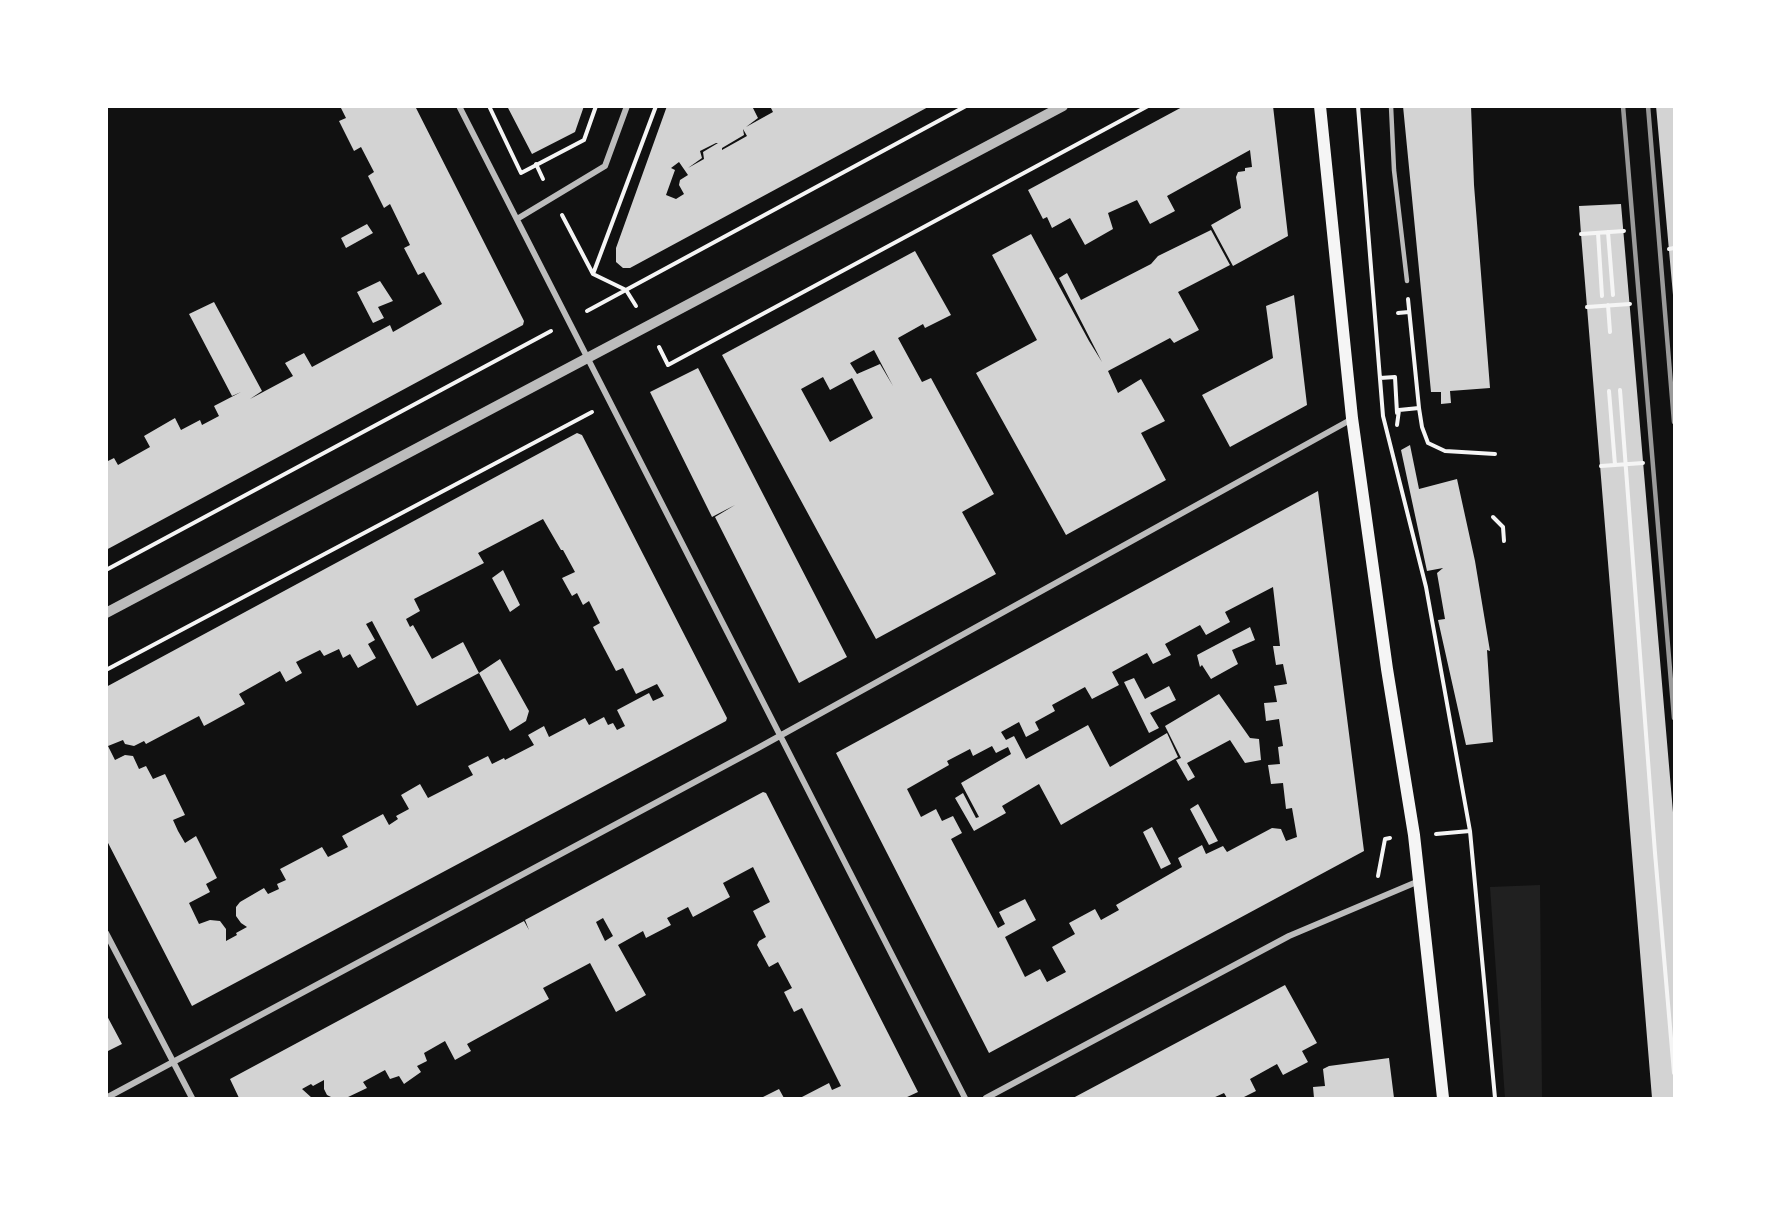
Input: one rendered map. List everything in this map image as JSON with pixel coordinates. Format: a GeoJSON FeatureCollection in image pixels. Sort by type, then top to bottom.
{"type":"FeatureCollection","features":[{"type":"Feature","properties":{"kind":"main road"},"geometry":{"type":"LineString","coordinates":[[1320,106],[1352,418],[1387,669],[1414,836],[1443,1098]]}},
{"type":"Feature","properties":{"kind":"street"},"geometry":{"type":"LineString","coordinates":[[459,106],[965,1098]]}},
{"type":"Feature","properties":{"kind":"street"},"geometry":{"type":"LineString","coordinates":[[517,219],[605,166],[627,106]]}},
{"type":"Feature","properties":{"kind":"street"},"geometry":{"type":"LineString","coordinates":[[106,613],[1063,106]]}},
{"type":"Feature","properties":{"kind":"street"},"geometry":{"type":"LineString","coordinates":[[106,1098],[780,735],[1352,418]]}},
{"type":"Feature","properties":{"kind":"street"},"geometry":{"type":"LineString","coordinates":[[986,1098],[1289,936],[1419,881]]}},
{"type":"Feature","properties":{"kind":"street"},"geometry":{"type":"LineString","coordinates":[[106,933],[192,1098]]}},
{"type":"Feature","properties":{"kind":"lane"},"geometry":{"type":"LineString","coordinates":[[1391,106],[1394,170],[1407,281]]}},
{"type":"Feature","properties":{"kind":"path"},"geometry":{"type":"LineString","coordinates":[[489,106],[521,172],[584,140],[596,106]]}},
{"type":"Feature","properties":{"kind":"path"},"geometry":{"type":"LineString","coordinates":[[593,274],[656,106]]}},
{"type":"Feature","properties":{"kind":"path"},"geometry":{"type":"LineString","coordinates":[[106,570],[966,106]]}},
{"type":"Feature","properties":{"kind":"path"},"geometry":{"type":"LineString","coordinates":[[668,365],[1148,106]]}},
{"type":"Feature","properties":{"kind":"path"},"geometry":{"type":"LineString","coordinates":[[1358,106],[1382,378],[1383,416],[1426,586],[1470,831],[1495,1098]]}},
{"type":"Feature","properties":{"kind":"path"},"geometry":{"type":"LineString","coordinates":[[536,164],[593,274],[626,290]]}},
{"type":"Feature","properties":{"kind":"path"},"geometry":{"type":"LineString","coordinates":[[1581,234],[1624,231]]}},
{"type":"Feature","properties":{"kind":"path"},"geometry":{"type":"LineString","coordinates":[[1608,232],[1613,295]]}},
{"type":"Feature","properties":{"kind":"path"},"geometry":{"type":"LineString","coordinates":[[1598,233],[1602,296]]}},
{"type":"Feature","properties":{"kind":"path"},"geometry":{"type":"LineString","coordinates":[[1407,281],[1419,408],[1422,427],[1428,443],[1445,451],[1495,454]]}},
{"type":"Feature","properties":{"kind":"path"},"geometry":{"type":"LineString","coordinates":[[1587,307],[1630,304]]}},
{"type":"Feature","properties":{"kind":"path"},"geometry":{"type":"LineString","coordinates":[[1608,305],[1610,332]]}},
{"type":"Feature","properties":{"kind":"path"},"geometry":{"type":"LineString","coordinates":[[1398,313],[1409,312]]}},
{"type":"Feature","properties":{"kind":"path"},"geometry":{"type":"LineString","coordinates":[[1382,378],[1395,377],[1397,426]]}},
{"type":"Feature","properties":{"kind":"path"},"geometry":{"type":"LineString","coordinates":[[1620,390],[1674,1073]]}},
{"type":"Feature","properties":{"kind":"path"},"geometry":{"type":"LineString","coordinates":[[1610,391],[1615,465]]}},
{"type":"Feature","properties":{"kind":"path"},"geometry":{"type":"LineString","coordinates":[[106,670],[610,402]]}},
{"type":"Feature","properties":{"kind":"path"},"geometry":{"type":"LineString","coordinates":[[1397,417],[1401,409],[1419,408]]}},
{"type":"Feature","properties":{"kind":"path"},"geometry":{"type":"LineString","coordinates":[[1601,466],[1643,462]]}},
{"type":"Feature","properties":{"kind":"path"},"geometry":{"type":"LineString","coordinates":[[1493,517],[1503,527],[1504,541]]}},
{"type":"Feature","properties":{"kind":"path"},"geometry":{"type":"LineString","coordinates":[[1361,905],[1378,879],[1385,839],[1470,831]]}},
{"type":"Feature","properties":{"kind":"shaded area"},"geometry":{"type":"Polygon","coordinates":[[[1540,885],[1542,1098],[1505,1098],[1490,887],[1540,885]]]}},
{"type":"Feature","properties":{"kind":"building"},"geometry":{"type":"Polygon","coordinates":[[[340,106],[415,106],[524,321],[523,325],[106,550],[106,462],[114,458],[118,465],[150,447],[144,436],[175,418],[181,430],[200,420],[202,425],[219,416],[214,406],[241,392],[232,396],[189,314],[214,302],[262,391],[250,399],[293,376],[285,363],[304,353],[312,367],[390,325],[393,332],[442,304],[424,272],[418,275],[404,248],[410,245],[390,204],[384,208],[368,176],[374,172],[361,147],[354,151],[339,121],[346,118],[340,106]]]}},
{"type":"Feature","properties":{"kind":"building"},"geometry":{"type":"Polygon","coordinates":[[[507,106],[584,106],[575,132],[532,154],[507,106]]]}},
{"type":"Feature","properties":{"kind":"building"},"geometry":{"type":"Polygon","coordinates":[[[667,106],[752,106],[758,118],[746,127],[773,112],[770,106],[930,106],[630,268],[623,268],[616,262],[616,248],[667,106]],[[743,129],[744,135],[722,150],[747,136],[743,129]],[[718,143],[700,151],[702,158],[688,168],[704,159],[703,152],[718,143]],[[679,162],[671,168],[675,170],[666,195],[676,199],[684,194],[679,185],[680,180],[688,175],[679,162]]]}},
{"type":"Feature","properties":{"kind":"building"},"geometry":{"type":"Polygon","coordinates":[[[1184,106],[1273,106],[1288,236],[1233,266],[1211,225],[1241,208],[1236,177],[1238,172],[1252,167],[1250,150],[1167,196],[1175,211],[1150,224],[1137,200],[1108,213],[1113,229],[1085,245],[1070,218],[1052,228],[1047,217],[1043,219],[1028,190],[1184,106]]]}},
{"type":"Feature","properties":{"kind":"building"},"geometry":{"type":"Polygon","coordinates":[[[1403,106],[1471,106],[1474,185],[1490,388],[1450,391],[1451,403],[1441,404],[1441,392],[1431,392],[1403,106]]]}},
{"type":"Feature","properties":{"kind":"building"},"geometry":{"type":"Polygon","coordinates":[[[1656,106],[1674,106],[1674,295],[1673,295],[1656,106]]]}},
{"type":"Feature","properties":{"kind":"building"},"geometry":{"type":"Polygon","coordinates":[[[1621,204],[1674,824],[1674,1098],[1652,1098],[1579,206],[1621,204]]]}},
{"type":"Feature","properties":{"kind":"building"},"geometry":{"type":"Polygon","coordinates":[[[367,224],[373,233],[346,248],[341,238],[367,224]]]}},
{"type":"Feature","properties":{"kind":"building"},"geometry":{"type":"Polygon","coordinates":[[[1211,230],[1230,265],[1178,292],[1199,330],[1174,343],[1170,338],[1108,371],[1118,393],[1141,379],[1165,421],[1141,433],[1166,480],[1066,535],[976,373],[1037,340],[992,255],[1031,234],[1102,362],[1059,278],[1067,273],[1081,300],[1151,264],[1158,256],[1211,230]]]}},
{"type":"Feature","properties":{"kind":"building"},"geometry":{"type":"Polygon","coordinates":[[[915,251],[951,315],[925,328],[923,324],[898,338],[922,382],[931,378],[994,494],[962,512],[996,574],[876,639],[722,355],[915,251]],[[874,350],[850,363],[857,374],[880,364],[893,386],[874,350]],[[823,377],[801,389],[830,442],[873,418],[852,378],[830,390],[823,377]]]}},
{"type":"Feature","properties":{"kind":"building"},"geometry":{"type":"Polygon","coordinates":[[[380,281],[393,301],[378,307],[384,318],[373,323],[357,292],[380,281]]]}},
{"type":"Feature","properties":{"kind":"building"},"geometry":{"type":"Polygon","coordinates":[[[1294,295],[1307,405],[1230,447],[1202,395],[1273,358],[1266,306],[1294,295]]]}},
{"type":"Feature","properties":{"kind":"building"},"geometry":{"type":"Polygon","coordinates":[[[698,368],[847,657],[799,683],[715,517],[735,505],[712,517],[650,392],[698,368]]]}},
{"type":"Feature","properties":{"kind":"building"},"geometry":{"type":"Polygon","coordinates":[[[577,433],[582,435],[727,718],[726,721],[192,1006],[106,839],[106,687],[577,433]],[[543,519],[478,553],[484,563],[414,599],[420,611],[406,619],[410,627],[413,625],[432,659],[463,642],[479,673],[417,706],[372,621],[366,624],[375,640],[368,644],[376,658],[358,668],[350,654],[343,658],[339,649],[324,656],[320,650],[296,662],[302,673],[286,682],[280,671],[239,694],[245,704],[204,726],[199,716],[146,744],[144,741],[134,746],[125,744],[123,740],[108,746],[115,760],[125,755],[133,756],[139,769],[146,766],[153,779],[165,774],[185,815],[173,820],[178,831],[185,843],[196,836],[217,878],[206,884],[210,892],[189,903],[199,924],[210,920],[220,921],[226,929],[226,941],[237,935],[236,933],[247,927],[236,916],[236,907],[240,902],[264,888],[268,894],[279,889],[277,884],[286,880],[280,869],[322,847],[328,857],[348,847],[342,836],[383,814],[389,825],[398,819],[396,816],[409,809],[401,795],[420,784],[428,798],[473,775],[468,766],[488,756],[492,764],[534,745],[528,735],[544,726],[549,737],[585,718],[589,725],[604,717],[608,725],[613,723],[617,730],[625,726],[617,710],[649,693],[653,701],[664,696],[657,684],[636,694],[623,668],[616,671],[593,627],[600,623],[589,601],[583,605],[577,593],[572,596],[562,578],[575,572],[543,519]]]}},
{"type":"Feature","properties":{"kind":"building"},"geometry":{"type":"Polygon","coordinates":[[[1410,445],[1419,489],[1457,479],[1475,561],[1490,651],[1487,650],[1493,742],[1466,745],[1438,620],[1445,619],[1437,573],[1443,568],[1427,571],[1401,450],[1410,445]]]}},
{"type":"Feature","properties":{"kind":"building"},"geometry":{"type":"Polygon","coordinates":[[[1318,491],[1364,851],[989,1053],[836,753],[1318,491]],[[1273,587],[1225,612],[1230,622],[1206,635],[1200,625],[1165,644],[1171,655],[1153,664],[1147,653],[1112,672],[1119,685],[1092,699],[1085,687],[1052,705],[1055,711],[1035,722],[1039,730],[1026,737],[1019,722],[1001,732],[1006,740],[1014,736],[1026,759],[1088,725],[1110,767],[1167,733],[1178,757],[1061,825],[1039,784],[1002,806],[1006,813],[974,831],[955,798],[963,793],[976,818],[979,817],[961,783],[1011,754],[1008,747],[996,753],[992,746],[973,756],[970,749],[947,761],[949,765],[907,789],[921,817],[936,809],[942,821],[953,816],[962,833],[951,839],[998,928],[1005,924],[999,912],[1025,899],[1036,920],[1005,937],[1025,977],[1040,969],[1047,982],[1066,972],[1052,947],[1075,934],[1069,923],[1095,909],[1101,920],[1119,910],[1116,905],[1182,867],[1178,858],[1202,845],[1206,854],[1223,846],[1227,852],[1272,828],[1281,829],[1286,841],[1297,837],[1292,808],[1286,809],[1283,783],[1271,784],[1268,765],[1280,764],[1278,747],[1283,746],[1279,719],[1266,721],[1264,703],[1277,702],[1274,686],[1287,684],[1283,664],[1276,665],[1273,646],[1280,646],[1273,587]]]}},
{"type":"Feature","properties":{"kind":"building"},"geometry":{"type":"Polygon","coordinates":[[[503,570],[520,605],[510,612],[492,578],[503,570]]]}},
{"type":"Feature","properties":{"kind":"building"},"geometry":{"type":"Polygon","coordinates":[[[1250,627],[1255,640],[1232,650],[1238,664],[1211,679],[1202,665],[1200,667],[1197,655],[1250,627]]]}},
{"type":"Feature","properties":{"kind":"building"},"geometry":{"type":"Polygon","coordinates":[[[500,659],[529,711],[526,721],[510,731],[479,673],[500,659]]]}},
{"type":"Feature","properties":{"kind":"building"},"geometry":{"type":"Polygon","coordinates":[[[1134,678],[1145,699],[1169,686],[1176,700],[1150,713],[1159,728],[1149,733],[1124,682],[1134,678]]]}},
{"type":"Feature","properties":{"kind":"building"},"geometry":{"type":"Polygon","coordinates":[[[1219,694],[1250,738],[1259,739],[1261,760],[1245,763],[1230,740],[1187,763],[1195,777],[1188,781],[1176,760],[1181,758],[1165,726],[1219,694]]]}},
{"type":"Feature","properties":{"kind":"building"},"geometry":{"type":"Polygon","coordinates":[[[763,792],[766,793],[918,1092],[905,1098],[800,1098],[829,1083],[832,1090],[841,1086],[802,1008],[794,1012],[784,992],[792,988],[778,962],[769,967],[757,945],[766,937],[753,911],[770,902],[753,867],[723,883],[730,897],[693,917],[688,907],[667,918],[671,925],[646,938],[643,931],[618,945],[646,995],[616,1012],[590,963],[543,988],[549,999],[467,1044],[471,1051],[455,1060],[445,1041],[424,1053],[427,1061],[417,1066],[421,1072],[404,1084],[399,1076],[390,1079],[385,1070],[363,1082],[367,1088],[346,1098],[333,1098],[327,1095],[324,1080],[302,1089],[312,1098],[239,1098],[230,1079],[524,921],[529,930],[525,920],[763,792]],[[603,918],[596,922],[605,941],[613,936],[603,918]]]}},
{"type":"Feature","properties":{"kind":"building"},"geometry":{"type":"Polygon","coordinates":[[[1198,804],[1218,841],[1209,845],[1190,809],[1198,804]]]}},
{"type":"Feature","properties":{"kind":"building"},"geometry":{"type":"Polygon","coordinates":[[[1152,827],[1171,864],[1161,869],[1143,832],[1152,827]]]}},
{"type":"Feature","properties":{"kind":"building"},"geometry":{"type":"Polygon","coordinates":[[[1285,985],[1317,1043],[1302,1051],[1308,1062],[1283,1075],[1277,1064],[1250,1079],[1256,1091],[1242,1098],[1227,1098],[1224,1093],[1213,1098],[1073,1098],[1285,985]]]}},
{"type":"Feature","properties":{"kind":"building"},"geometry":{"type":"Polygon","coordinates":[[[106,1014],[122,1044],[106,1052],[106,1014]]]}},
{"type":"Feature","properties":{"kind":"building"},"geometry":{"type":"Polygon","coordinates":[[[1389,1058],[1394,1098],[1314,1098],[1313,1087],[1325,1086],[1323,1069],[1329,1066],[1389,1058]]]}},
{"type":"Feature","properties":{"kind":"building"},"geometry":{"type":"Polygon","coordinates":[[[779,1089],[784,1098],[761,1098],[779,1089]]]}},
{"type":"Feature","properties":{"kind":"railway"},"geometry":{"type":"LineString","coordinates":[[1623,106],[1674,718]]}},
{"type":"Feature","properties":{"kind":"railway"},"geometry":{"type":"LineString","coordinates":[[1648,106],[1674,422]]}}]}
